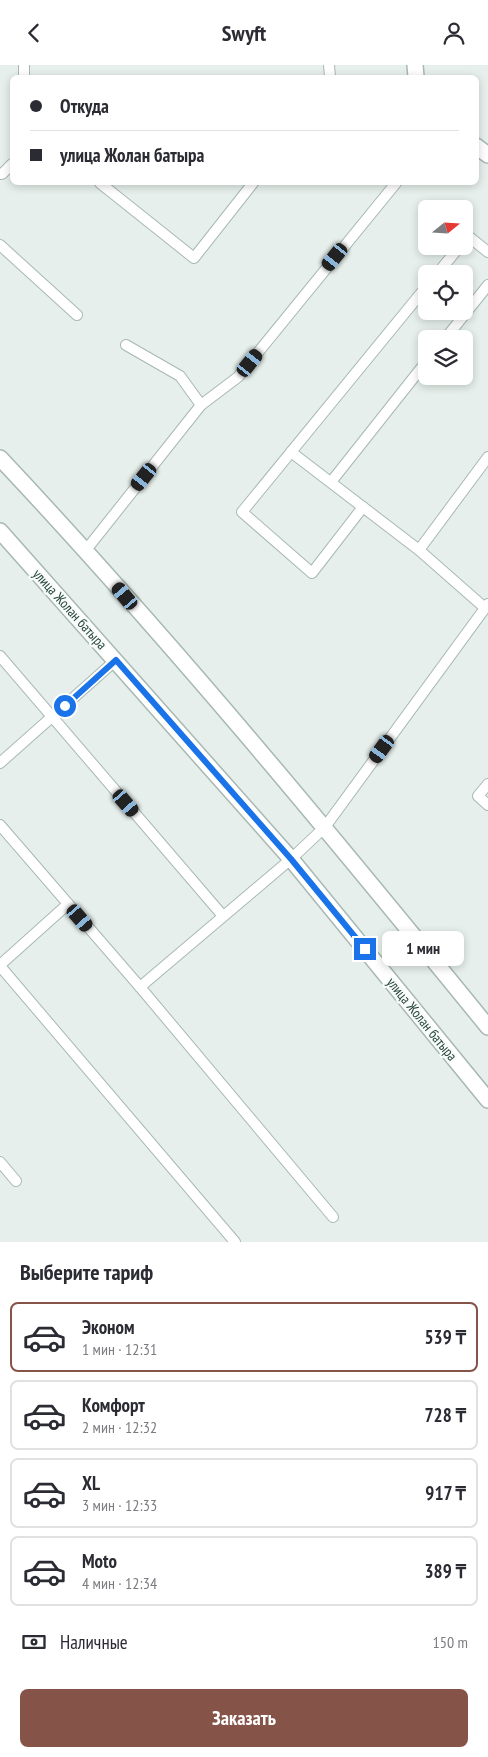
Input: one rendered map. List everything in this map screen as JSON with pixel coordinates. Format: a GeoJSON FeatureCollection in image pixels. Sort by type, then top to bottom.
{"type":"FeatureCollection","features":[{"type":"Feature","properties":{"kind":"street"},"geometry":{"type":"LineString","coordinates":[[0,458],[86,550],[325,827],[488,1027]]}},
{"type":"Feature","properties":{"kind":"street","name":"улица Жолан батыра"},"geometry":{"type":"LineString","coordinates":[[0,531],[291,859],[488,1100]]}},
{"type":"Feature","properties":{"kind":"lane"},"geometry":{"type":"LineString","coordinates":[[0,174],[10,166]]}},
{"type":"Feature","properties":{"kind":"lane"},"geometry":{"type":"LineString","coordinates":[[103,185],[194,258],[251,185]]}},
{"type":"Feature","properties":{"kind":"lane"},"geometry":{"type":"LineString","coordinates":[[86,550],[201,405],[238,377],[394,185]]}},
{"type":"Feature","properties":{"kind":"lane"},"geometry":{"type":"LineString","coordinates":[[473,240],[488,252]]}},
{"type":"Feature","properties":{"kind":"lane"},"geometry":{"type":"LineString","coordinates":[[0,245],[77,315]]}},
{"type":"Feature","properties":{"kind":"lane"},"geometry":{"type":"LineString","coordinates":[[444,265],[453,255]]}},
{"type":"Feature","properties":{"kind":"lane"},"geometry":{"type":"LineString","coordinates":[[452,330],[488,285]]}},
{"type":"Feature","properties":{"kind":"lane"},"geometry":{"type":"LineString","coordinates":[[363,507],[312,573],[242,512],[418,297]]}},
{"type":"Feature","properties":{"kind":"lane"},"geometry":{"type":"LineString","coordinates":[[126,345],[180,376],[201,405]]}},
{"type":"Feature","properties":{"kind":"lane"},"geometry":{"type":"LineString","coordinates":[[330,482],[418,372]]}},
{"type":"Feature","properties":{"kind":"lane"},"geometry":{"type":"LineString","coordinates":[[140,987],[291,859],[325,827],[486,606],[419,550],[291,452]]}},
{"type":"Feature","properties":{"kind":"lane"},"geometry":{"type":"LineString","coordinates":[[419,550],[488,457]]}},
{"type":"Feature","properties":{"kind":"lane"},"geometry":{"type":"LineString","coordinates":[[0,656],[223,916]]}},
{"type":"Feature","properties":{"kind":"lane"},"geometry":{"type":"LineString","coordinates":[[0,763],[116,660]]}},
{"type":"Feature","properties":{"kind":"lane"},"geometry":{"type":"LineString","coordinates":[[488,784],[478,795],[488,805]]}},
{"type":"Feature","properties":{"kind":"lane"},"geometry":{"type":"LineString","coordinates":[[0,825],[140,987],[332,1217]]}},
{"type":"Feature","properties":{"kind":"lane"},"geometry":{"type":"LineString","coordinates":[[68,904],[0,966],[235,1242]]}},
{"type":"Feature","properties":{"kind":"lane"},"geometry":{"type":"LineString","coordinates":[[0,1162],[16,1181]]}},
{"type":"Feature","properties":{"kind":"route"},"geometry":{"type":"LineString","coordinates":[[65,706],[116,660],[291,859],[365,949]]}}]}
